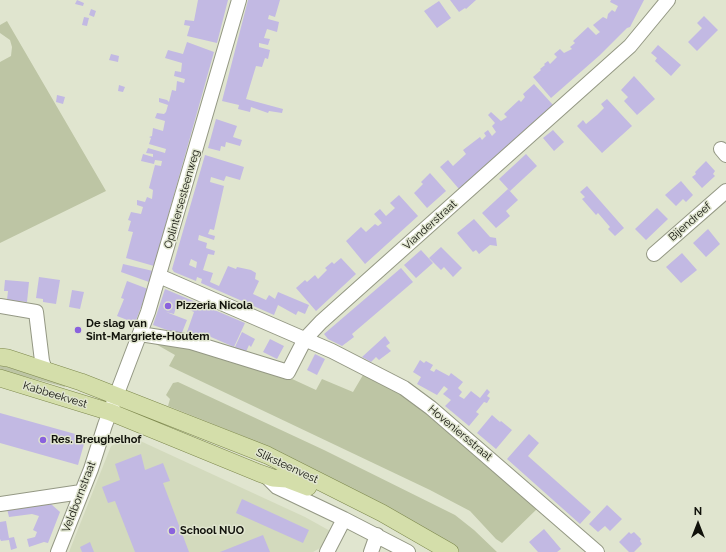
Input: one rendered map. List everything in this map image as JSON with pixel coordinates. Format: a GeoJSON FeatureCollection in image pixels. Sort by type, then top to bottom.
{"type":"FeatureCollection","features":[{"type":"Feature","properties":{"kind":"main road","name":"Kabbeekvest"},"geometry":{"type":"LineString","coordinates":[[0,357],[8,358],[46,370],[117,396]]}},
{"type":"Feature","properties":{"kind":"main road","name":"Kabbeekvest"},"geometry":{"type":"LineString","coordinates":[[0,378],[110,412]]}},
{"type":"Feature","properties":{"kind":"main road","name":"Sliksteenvest"},"geometry":{"type":"LineString","coordinates":[[117,396],[267,456],[382,513],[450,552]]}},
{"type":"Feature","properties":{"kind":"main road","name":"Sliksteenvest"},"geometry":{"type":"LineString","coordinates":[[110,412],[266,476],[287,479],[341,502],[404,533],[436,552]]}},
{"type":"Feature","properties":{"kind":"street","name":"Oplintersesteenweg"},"geometry":{"type":"LineString","coordinates":[[117,396],[140,334],[159,276],[239,0]]}},
{"type":"Feature","properties":{"kind":"street","name":"Vianderstraat"},"geometry":{"type":"LineString","coordinates":[[305,339],[321,322],[630,46],[668,0]]}},
{"type":"Feature","properties":{"kind":"street","name":"Bijendreef"},"geometry":{"type":"LineString","coordinates":[[654,254],[726,191]]}},
{"type":"Feature","properties":{"kind":"street"},"geometry":{"type":"LineString","coordinates":[[140,334],[191,342],[288,372],[305,339],[159,276]]}},
{"type":"Feature","properties":{"kind":"street","name":"Kabbeekvest"},"geometry":{"type":"LineString","coordinates":[[0,306],[36,312],[42,361],[46,370]]}},
{"type":"Feature","properties":{"kind":"street","name":"Hoveniersstraat"},"geometry":{"type":"LineString","coordinates":[[305,339],[332,351],[404,388],[431,408],[598,552]]}},
{"type":"Feature","properties":{"kind":"street","name":"Veldbornstraat"},"geometry":{"type":"LineString","coordinates":[[58,552],[117,396]]}},
{"type":"Feature","properties":{"kind":"street","name":"Sliksteenvest"},"geometry":{"type":"LineString","coordinates":[[266,476],[278,487],[344,518],[408,552]]}},
{"type":"Feature","properties":{"kind":"street"},"geometry":{"type":"LineString","coordinates":[[0,504],[81,492]]}},
{"type":"Feature","properties":{"kind":"street"},"geometry":{"type":"LineString","coordinates":[[327,552],[344,518]]}},
{"type":"Feature","properties":{"kind":"street"},"geometry":{"type":"LineString","coordinates":[[371,552],[377,535]]}},
{"type":"Feature","properties":{"kind":"shaded area"},"geometry":{"type":"Polygon","coordinates":[[[7,21],[106,191],[0,243],[0,62],[11,56],[12,47],[10,40],[0,33],[0,25],[7,21]]]}},
{"type":"Feature","properties":{"kind":"shaded area"},"geometry":{"type":"Polygon","coordinates":[[[154,343],[175,344],[277,372],[316,390],[322,379],[353,392],[363,375],[408,398],[539,507],[502,543],[496,539],[470,511],[430,490],[169,366],[175,355],[154,343]]]}},
{"type":"Feature","properties":{"kind":"shaded area"},"geometry":{"type":"Polygon","coordinates":[[[0,365],[66,383],[65,387],[0,370],[0,365]]]}},
{"type":"Feature","properties":{"kind":"shaded area"},"geometry":{"type":"Polygon","coordinates":[[[178,382],[324,450],[455,515],[474,530],[497,552],[457,552],[248,438],[168,406],[170,399],[166,395],[173,383],[178,382]]]}},
{"type":"Feature","properties":{"kind":"shaded area"},"geometry":{"type":"Polygon","coordinates":[[[129,438],[136,439],[305,517],[332,532],[320,548],[313,552],[69,552],[111,446],[129,438]]]}},
{"type":"Feature","properties":{"kind":"building"},"geometry":{"type":"Polygon","coordinates":[[[77,0],[84,3],[83,6],[75,4],[77,0]]]}},
{"type":"Feature","properties":{"kind":"building"},"geometry":{"type":"Polygon","coordinates":[[[198,0],[228,0],[217,43],[187,36],[190,26],[184,25],[185,20],[194,21],[198,0]]]}},
{"type":"Feature","properties":{"kind":"building"},"geometry":{"type":"Polygon","coordinates":[[[248,0],[280,0],[275,17],[269,15],[268,19],[279,22],[277,32],[267,29],[264,38],[270,39],[268,45],[259,43],[259,47],[270,50],[268,59],[265,58],[262,67],[256,66],[246,99],[283,109],[282,113],[269,111],[268,113],[251,107],[250,112],[238,109],[239,105],[222,101],[248,0]]]}},
{"type":"Feature","properties":{"kind":"building"},"geometry":{"type":"Polygon","coordinates":[[[450,0],[476,0],[466,9],[465,8],[459,12],[450,0]]]}},
{"type":"Feature","properties":{"kind":"building"},"geometry":{"type":"Polygon","coordinates":[[[611,0],[644,0],[630,27],[627,28],[600,55],[551,98],[533,77],[541,70],[540,69],[545,65],[544,64],[548,61],[550,64],[557,57],[554,54],[560,49],[564,53],[572,49],[570,47],[575,43],[573,41],[588,27],[596,35],[600,32],[593,25],[603,17],[607,19],[608,14],[612,10],[615,12],[618,6],[610,2],[611,0]]]}},
{"type":"Feature","properties":{"kind":"building"},"geometry":{"type":"Polygon","coordinates":[[[439,1],[451,18],[437,28],[424,11],[439,1]]]}},
{"type":"Feature","properties":{"kind":"building"},"geometry":{"type":"Polygon","coordinates":[[[91,9],[96,11],[94,17],[89,15],[91,9]]]}},
{"type":"Feature","properties":{"kind":"building"},"geometry":{"type":"Polygon","coordinates":[[[704,16],[718,30],[697,51],[688,42],[702,28],[697,23],[704,16]]]}},
{"type":"Feature","properties":{"kind":"building"},"geometry":{"type":"Polygon","coordinates":[[[84,17],[89,18],[87,26],[82,25],[84,17]]]}},
{"type":"Feature","properties":{"kind":"building"},"geometry":{"type":"Polygon","coordinates":[[[187,42],[214,52],[154,266],[126,258],[133,232],[128,231],[131,221],[128,220],[131,212],[141,214],[143,207],[137,205],[137,200],[145,202],[147,197],[152,199],[153,190],[149,188],[155,165],[161,166],[162,161],[155,160],[154,164],[141,161],[143,154],[153,157],[153,154],[146,153],[148,148],[165,153],[166,149],[149,144],[151,138],[149,137],[152,136],[153,128],[163,131],[165,121],[155,118],[157,113],[164,114],[166,112],[168,105],[159,102],[159,98],[169,102],[172,90],[176,91],[177,81],[184,83],[185,79],[174,76],[175,71],[181,72],[182,63],[165,58],[168,50],[183,54],[187,42]]]}},
{"type":"Feature","properties":{"kind":"building"},"geometry":{"type":"Polygon","coordinates":[[[658,45],[681,65],[671,76],[655,61],[657,58],[651,53],[658,45]]]}},
{"type":"Feature","properties":{"kind":"building"},"geometry":{"type":"Polygon","coordinates":[[[111,54],[119,56],[118,62],[109,60],[111,54]]]}},
{"type":"Feature","properties":{"kind":"building"},"geometry":{"type":"Polygon","coordinates":[[[634,76],[655,99],[637,115],[624,101],[628,97],[621,90],[634,76]]]}},
{"type":"Feature","properties":{"kind":"building"},"geometry":{"type":"Polygon","coordinates":[[[534,84],[553,105],[459,189],[440,167],[448,160],[453,166],[466,154],[463,150],[480,137],[482,140],[486,136],[484,133],[488,130],[492,136],[496,132],[492,126],[495,123],[488,115],[491,112],[501,121],[507,117],[504,114],[519,100],[521,102],[525,97],[523,94],[534,84]]]}},
{"type":"Feature","properties":{"kind":"building"},"geometry":{"type":"Polygon","coordinates":[[[119,85],[125,87],[123,92],[118,91],[119,85]]]}},
{"type":"Feature","properties":{"kind":"building"},"geometry":{"type":"Polygon","coordinates":[[[57,95],[65,97],[63,104],[56,102],[57,95]]]}},
{"type":"Feature","properties":{"kind":"building"},"geometry":{"type":"Polygon","coordinates":[[[607,99],[632,126],[602,153],[577,126],[583,120],[586,124],[597,115],[604,108],[601,104],[607,99]]]}},
{"type":"Feature","properties":{"kind":"building"},"geometry":{"type":"Polygon","coordinates":[[[216,119],[237,126],[233,137],[242,140],[240,146],[226,142],[225,147],[221,146],[220,151],[208,148],[216,119]]]}},
{"type":"Feature","properties":{"kind":"building"},"geometry":{"type":"Polygon","coordinates":[[[553,130],[564,142],[554,151],[543,138],[553,130]]]}},
{"type":"Feature","properties":{"kind":"building"},"geometry":{"type":"Polygon","coordinates":[[[526,154],[537,166],[510,191],[499,179],[526,154]]]}},
{"type":"Feature","properties":{"kind":"building"},"geometry":{"type":"Polygon","coordinates":[[[205,155],[244,167],[240,180],[226,176],[224,181],[211,177],[210,182],[224,186],[214,230],[210,229],[208,234],[215,236],[214,240],[199,235],[198,240],[207,243],[206,248],[215,251],[214,255],[208,254],[203,270],[213,273],[210,282],[219,286],[228,266],[236,269],[237,267],[251,270],[256,273],[255,279],[259,281],[253,294],[266,300],[269,295],[275,299],[278,292],[309,305],[305,314],[298,311],[296,315],[278,305],[274,315],[201,283],[202,279],[197,277],[196,281],[174,272],[172,269],[205,155]],[[191,259],[189,265],[196,268],[197,262],[191,259]]]}},
{"type":"Feature","properties":{"kind":"building"},"geometry":{"type":"Polygon","coordinates":[[[706,161],[715,171],[713,174],[715,176],[702,188],[692,177],[706,161]]]}},
{"type":"Feature","properties":{"kind":"building"},"geometry":{"type":"Polygon","coordinates":[[[430,173],[446,191],[427,208],[414,193],[423,184],[421,182],[430,173]]]}},
{"type":"Feature","properties":{"kind":"building"},"geometry":{"type":"Polygon","coordinates":[[[681,181],[693,195],[686,202],[683,199],[676,206],[665,195],[681,181]]]}},
{"type":"Feature","properties":{"kind":"building"},"geometry":{"type":"Polygon","coordinates":[[[587,186],[624,228],[615,236],[608,229],[610,227],[598,213],[596,215],[582,199],[585,197],[580,192],[587,186]]]}},
{"type":"Feature","properties":{"kind":"building"},"geometry":{"type":"Polygon","coordinates":[[[508,189],[518,200],[506,211],[510,216],[496,228],[482,213],[508,189]]]}},
{"type":"Feature","properties":{"kind":"building"},"geometry":{"type":"Polygon","coordinates":[[[399,195],[418,216],[365,264],[346,241],[361,227],[366,232],[375,224],[378,226],[382,223],[374,214],[380,209],[386,216],[395,208],[390,203],[399,195]]]}},
{"type":"Feature","properties":{"kind":"building"},"geometry":{"type":"Polygon","coordinates":[[[657,208],[668,219],[646,240],[635,229],[657,208]]]}},
{"type":"Feature","properties":{"kind":"building"},"geometry":{"type":"Polygon","coordinates":[[[474,219],[490,237],[496,238],[497,246],[490,245],[479,254],[476,250],[473,252],[457,233],[474,219]]]}},
{"type":"Feature","properties":{"kind":"building"},"geometry":{"type":"Polygon","coordinates":[[[708,229],[720,244],[706,257],[693,243],[708,229]]]}},
{"type":"Feature","properties":{"kind":"building"},"geometry":{"type":"Polygon","coordinates":[[[441,247],[462,268],[453,277],[444,267],[441,270],[429,258],[441,247]]]}},
{"type":"Feature","properties":{"kind":"building"},"geometry":{"type":"Polygon","coordinates":[[[421,250],[433,263],[416,278],[404,265],[421,250]]]}},
{"type":"Feature","properties":{"kind":"building"},"geometry":{"type":"Polygon","coordinates":[[[682,253],[697,270],[681,283],[666,267],[682,253]]]}},
{"type":"Feature","properties":{"kind":"building"},"geometry":{"type":"Polygon","coordinates":[[[341,258],[356,274],[316,311],[296,288],[305,280],[307,282],[315,275],[318,279],[327,270],[325,268],[332,262],[334,264],[341,258]]]}},
{"type":"Feature","properties":{"kind":"building"},"geometry":{"type":"Polygon","coordinates":[[[123,264],[153,271],[149,282],[121,272],[123,264]]]}},
{"type":"Feature","properties":{"kind":"building"},"geometry":{"type":"Polygon","coordinates":[[[401,268],[413,282],[352,334],[354,337],[342,346],[328,339],[324,334],[401,268]]]}},
{"type":"Feature","properties":{"kind":"building"},"geometry":{"type":"Polygon","coordinates":[[[39,277],[60,280],[56,304],[43,302],[43,299],[36,298],[39,277]]]}},
{"type":"Feature","properties":{"kind":"building"},"geometry":{"type":"Polygon","coordinates":[[[5,280],[29,282],[27,302],[7,300],[8,291],[4,291],[5,280]]]}},
{"type":"Feature","properties":{"kind":"building"},"geometry":{"type":"Polygon","coordinates":[[[127,281],[148,289],[135,323],[117,316],[124,299],[121,298],[127,281]]]}},
{"type":"Feature","properties":{"kind":"building"},"geometry":{"type":"Polygon","coordinates":[[[165,289],[245,323],[234,347],[204,334],[202,339],[187,332],[194,312],[177,304],[174,314],[166,312],[187,320],[181,335],[153,325],[165,289]]]}},
{"type":"Feature","properties":{"kind":"building"},"geometry":{"type":"Polygon","coordinates":[[[72,290],[84,292],[80,309],[69,307],[72,290]]]}},
{"type":"Feature","properties":{"kind":"building"},"geometry":{"type":"Polygon","coordinates":[[[242,332],[255,339],[251,347],[249,345],[245,354],[234,349],[242,332]]]}},
{"type":"Feature","properties":{"kind":"building"},"geometry":{"type":"Polygon","coordinates":[[[385,336],[390,343],[386,346],[391,351],[379,360],[376,357],[371,362],[362,357],[385,336]]]}},
{"type":"Feature","properties":{"kind":"building"},"geometry":{"type":"Polygon","coordinates":[[[270,339],[284,346],[277,359],[263,352],[270,339]]]}},
{"type":"Feature","properties":{"kind":"building"},"geometry":{"type":"Polygon","coordinates":[[[315,354],[325,359],[317,375],[307,370],[315,354]]]}},
{"type":"Feature","properties":{"kind":"building"},"geometry":{"type":"Polygon","coordinates":[[[420,360],[424,363],[426,361],[433,365],[430,370],[434,372],[436,369],[449,376],[451,373],[463,382],[458,388],[462,392],[459,396],[464,399],[471,391],[480,398],[487,389],[490,392],[487,396],[490,398],[487,403],[484,402],[476,412],[479,414],[469,426],[445,406],[451,400],[443,394],[448,389],[444,386],[437,395],[417,384],[421,377],[413,372],[420,360]]]}},
{"type":"Feature","properties":{"kind":"building","name":"Res. Breughelhof"},"geometry":{"type":"Polygon","coordinates":[[[0,413],[86,437],[78,465],[0,443],[0,413]]]}},
{"type":"Feature","properties":{"kind":"building"},"geometry":{"type":"Polygon","coordinates":[[[492,415],[512,430],[496,449],[477,433],[492,415]]]}},
{"type":"Feature","properties":{"kind":"building"},"geometry":{"type":"Polygon","coordinates":[[[529,434],[539,443],[528,456],[591,512],[580,524],[507,459],[529,434]]]}},
{"type":"Feature","properties":{"kind":"building"},"geometry":{"type":"Polygon","coordinates":[[[141,454],[145,470],[163,463],[170,481],[163,483],[189,552],[135,552],[115,501],[108,503],[102,487],[120,480],[115,464],[141,454]]]}},
{"type":"Feature","properties":{"kind":"building"},"geometry":{"type":"Polygon","coordinates":[[[242,499],[309,530],[303,543],[236,513],[242,499]]]}},
{"type":"Feature","properties":{"kind":"building"},"geometry":{"type":"Polygon","coordinates":[[[51,504],[60,512],[48,543],[44,542],[29,547],[27,539],[35,537],[37,532],[33,530],[39,516],[32,514],[9,517],[7,509],[51,504]]]}},
{"type":"Feature","properties":{"kind":"building"},"geometry":{"type":"Polygon","coordinates":[[[607,505],[622,519],[610,531],[605,526],[598,532],[589,524],[607,505]]]}},
{"type":"Feature","properties":{"kind":"building"},"geometry":{"type":"Polygon","coordinates":[[[6,521],[9,538],[14,537],[17,548],[11,550],[9,540],[1,541],[0,539],[0,522],[6,521]]]}},
{"type":"Feature","properties":{"kind":"building"},"geometry":{"type":"Polygon","coordinates":[[[544,529],[561,549],[557,552],[538,552],[529,542],[544,529]]]}},
{"type":"Feature","properties":{"kind":"building"},"geometry":{"type":"Polygon","coordinates":[[[629,532],[631,534],[634,532],[641,539],[640,541],[642,544],[634,552],[629,552],[619,542],[629,532]]]}},
{"type":"Feature","properties":{"kind":"building"},"geometry":{"type":"Polygon","coordinates":[[[263,535],[270,552],[220,552],[263,535]]]}},
{"type":"Feature","properties":{"kind":"building"},"geometry":{"type":"Polygon","coordinates":[[[90,542],[94,552],[82,552],[80,547],[90,542]]]}},
{"type":"Feature","properties":{"kind":"place","name":"Pizzeria Nicola"},"geometry":{"type":"Point","coordinates":[168,306]}},
{"type":"Feature","properties":{"kind":"place","name":"De slag van Sint-Margriete-Houtem"},"geometry":{"type":"Point","coordinates":[78,330]}},
{"type":"Feature","properties":{"kind":"place","name":"Res. Breughelhof"},"geometry":{"type":"Point","coordinates":[43,440]}},
{"type":"Feature","properties":{"kind":"place","name":"School NUO"},"geometry":{"type":"Point","coordinates":[172,531]}}]}
